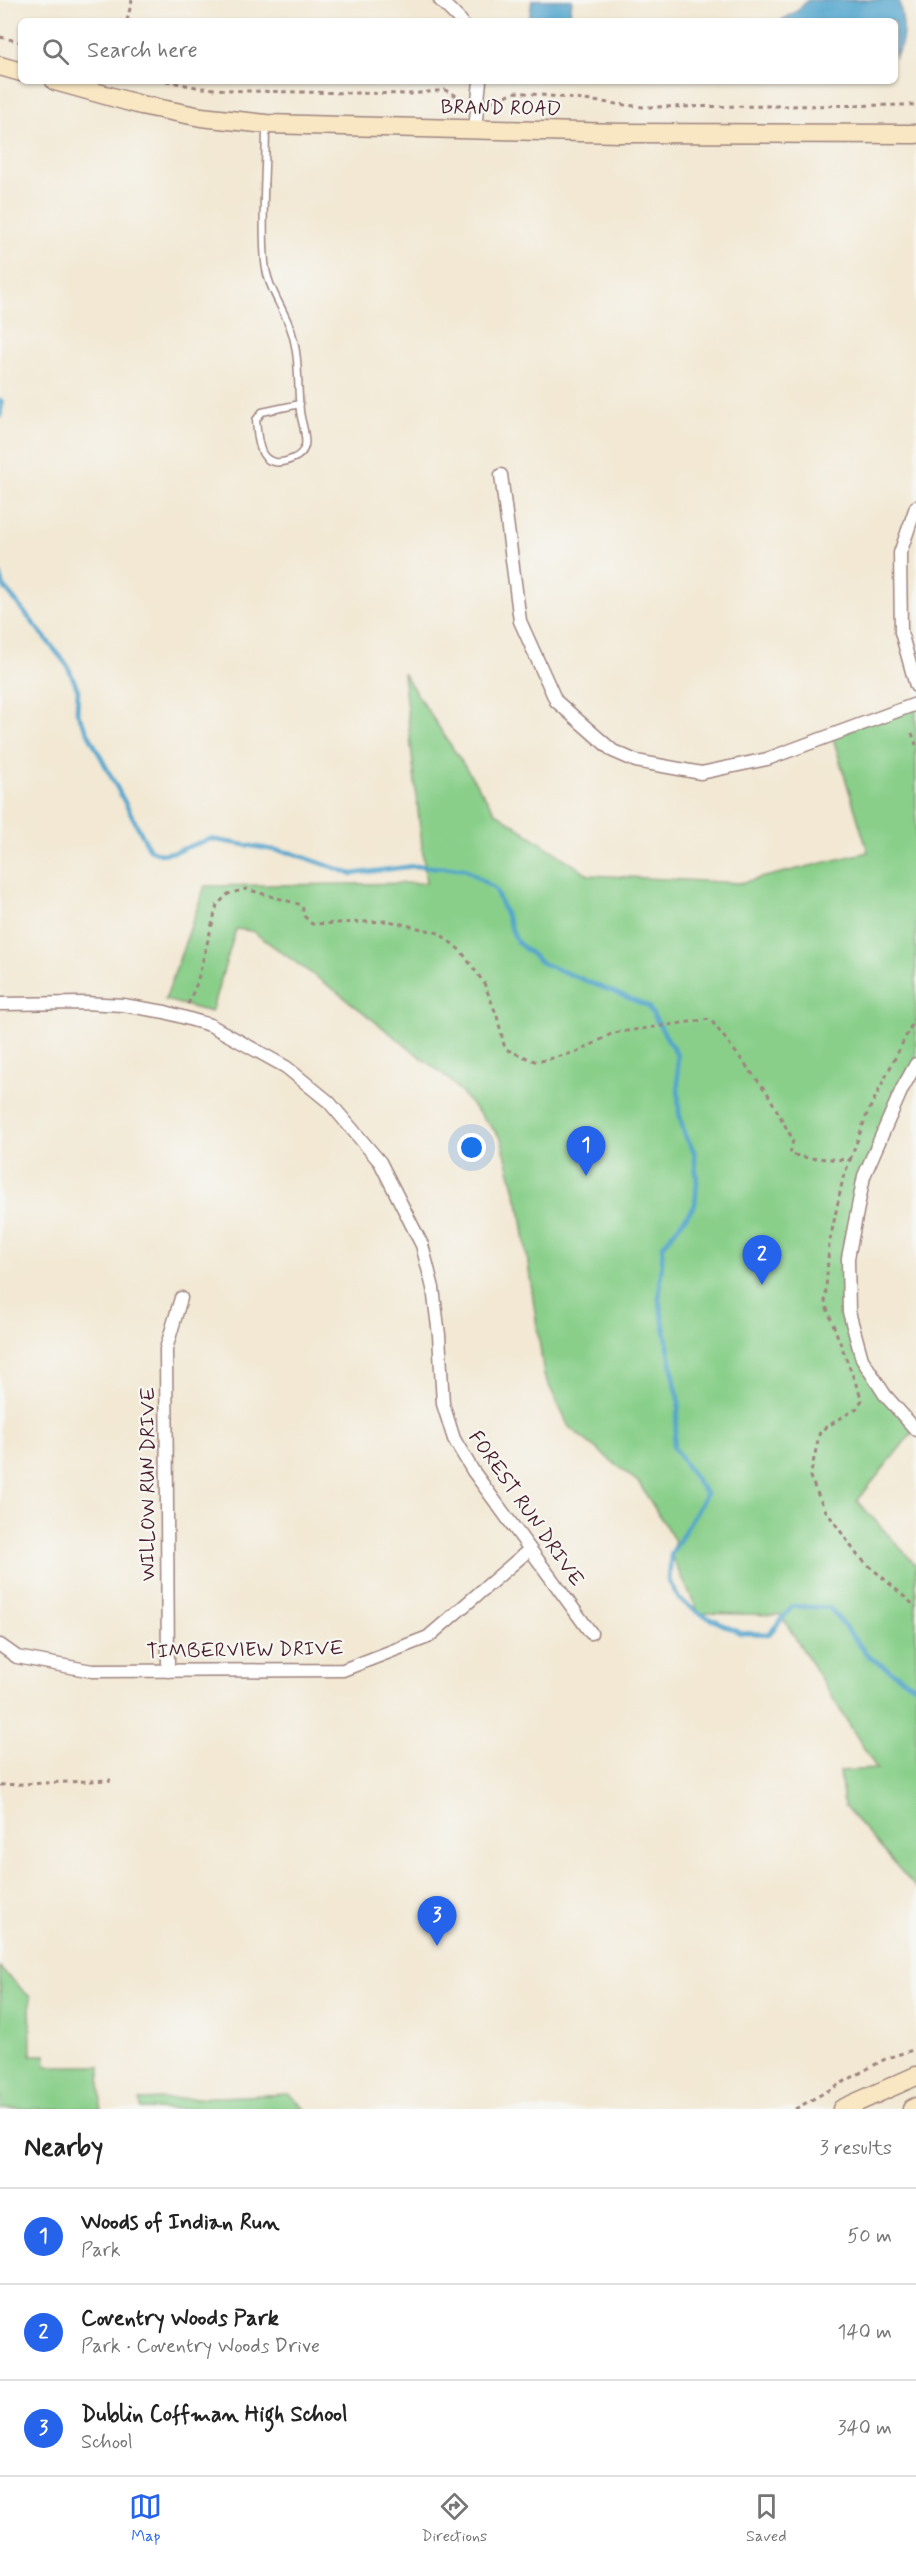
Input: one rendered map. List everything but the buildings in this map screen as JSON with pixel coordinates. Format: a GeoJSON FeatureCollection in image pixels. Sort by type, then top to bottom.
{"type":"FeatureCollection","features":[{"type":"Feature","properties":{"kind":"main road"},"geometry":{"type":"LineString","coordinates":[[0,66],[18,71]]}},
{"type":"Feature","properties":{"kind":"main road","name":"BRAND ROAD"},"geometry":{"type":"LineString","coordinates":[[66,84],[141,105],[190,115],[267,124],[620,133],[916,134]]}},
{"type":"Feature","properties":{"kind":"main road"},"geometry":{"type":"LineString","coordinates":[[842,2109],[916,2076]]}},
{"type":"Feature","properties":{"kind":"main road"},"geometry":{"type":"LineString","coordinates":[[912,2109],[916,2107]]}},
{"type":"Feature","properties":{"kind":"street"},"geometry":{"type":"LineString","coordinates":[[440,0],[457,18]]}},
{"type":"Feature","properties":{"kind":"street"},"geometry":{"type":"LineString","coordinates":[[475,129],[480,84]]}},
{"type":"Feature","properties":{"kind":"street"},"geometry":{"type":"LineString","coordinates":[[501,475],[520,621],[556,701],[613,751],[636,761],[702,772],[766,759],[916,704]]}},
{"type":"Feature","properties":{"kind":"street"},"geometry":{"type":"LineString","coordinates":[[916,507],[900,553],[901,632],[916,686]]}},
{"type":"Feature","properties":{"kind":"street","name":"FOREST RUN DRIVE"},"geometry":{"type":"LineString","coordinates":[[0,1004],[123,1005],[210,1025],[286,1067],[329,1102],[380,1162],[422,1245],[433,1288],[439,1335],[443,1404],[454,1439],[473,1471],[591,1633]]}},
{"type":"Feature","properties":{"kind":"street"},"geometry":{"type":"LineString","coordinates":[[916,1064],[902,1089],[864,1176],[848,1258],[849,1312],[861,1359],[885,1395],[916,1430]]}},
{"type":"Feature","properties":{"kind":"street","name":"WILLOW RUN DRIVE"},"geometry":{"type":"LineString","coordinates":[[168,1671],[166,1349],[181,1298]]}},
{"type":"Feature","properties":{"kind":"street","name":"TIMBERVIEW DRIVE"},"geometry":{"type":"LineString","coordinates":[[0,1645],[18,1657],[92,1671],[343,1670],[428,1637],[529,1550]]}},
{"type":"Feature","properties":{"kind":"lane"},"geometry":{"type":"LineString","coordinates":[[267,124],[265,264],[272,291],[290,329],[298,356],[300,404],[306,447],[302,453],[278,463],[268,460],[261,452],[256,420],[262,412],[300,404]]}},
{"type":"Feature","properties":{"kind":"path"},"geometry":{"type":"LineString","coordinates":[[128,18],[132,0]]}},
{"type":"Feature","properties":{"kind":"path"},"geometry":{"type":"LineString","coordinates":[[0,37],[18,41]]}},
{"type":"Feature","properties":{"kind":"path"},"geometry":{"type":"LineString","coordinates":[[181,84],[201,88],[246,91],[410,94],[445,90],[463,100],[496,102],[508,93],[516,92],[643,107],[916,105]]}},
{"type":"Feature","properties":{"kind":"path"},"geometry":{"type":"LineString","coordinates":[[912,733],[916,745]]}},
{"type":"Feature","properties":{"kind":"path"},"geometry":{"type":"LineString","coordinates":[[182,1017],[197,983],[218,905],[228,894],[246,889],[302,906],[304,916],[312,924],[389,921],[439,933],[461,951],[484,983],[497,1016],[505,1049],[537,1062],[580,1051],[613,1033],[710,1019],[768,1094],[794,1140],[790,1154],[808,1158],[850,1160]]}},
{"type":"Feature","properties":{"kind":"path"},"geometry":{"type":"LineString","coordinates":[[916,1016],[867,1114],[843,1178],[830,1245],[825,1303],[862,1400],[857,1408],[820,1431],[810,1477],[824,1508],[858,1556],[916,1607]]}},
{"type":"Feature","properties":{"kind":"path"},"geometry":{"type":"LineString","coordinates":[[0,1785],[111,1780]]}},
{"type":"Feature","properties":{"kind":"path"},"geometry":{"type":"LineString","coordinates":[[795,2109],[887,2058],[916,2049]]}},
{"type":"Feature","properties":{"kind":"green space"},"geometry":{"type":"Polygon","coordinates":[[[403,673],[495,812],[589,875],[740,883],[868,852],[832,735],[916,704],[916,1067],[864,1176],[848,1258],[849,1312],[861,1359],[915,1429],[857,1501],[916,1565],[916,1888],[844,1806],[840,1771],[877,1769],[781,1615],[699,1613],[671,1555],[675,1541],[639,1483],[569,1427],[544,1375],[521,1214],[501,1138],[449,1079],[337,992],[252,931],[236,929],[211,1012],[165,1000],[205,886],[426,883],[403,673]]]}},
{"type":"Feature","properties":{"kind":"green space"},"geometry":{"type":"Polygon","coordinates":[[[0,1968],[30,1997],[31,2055],[45,2055],[46,2066],[100,2066],[101,2109],[0,2109],[0,1968]]]}},
{"type":"Feature","properties":{"kind":"green space"},"geometry":{"type":"Polygon","coordinates":[[[289,2094],[305,2109],[141,2109],[140,2100],[289,2094]]]}},
{"type":"Feature","properties":{"kind":"water"},"geometry":{"type":"Polygon","coordinates":[[[532,0],[572,0],[569,18],[529,18],[532,0]]]}},
{"type":"Feature","properties":{"kind":"water"},"geometry":{"type":"Polygon","coordinates":[[[808,0],[899,0],[903,37],[898,52],[898,18],[785,18],[796,12],[808,0]]]}},
{"type":"Feature","properties":{"kind":"waterway"},"geometry":{"type":"LineString","coordinates":[[0,400],[2,402],[0,416]]}},
{"type":"Feature","properties":{"kind":"waterway"},"geometry":{"type":"LineString","coordinates":[[0,574],[4,587],[67,665],[78,690],[77,712],[150,850],[161,854],[174,852],[210,839],[292,853],[352,874],[414,866],[465,869],[495,889],[517,942],[542,963],[648,1006],[677,1055],[679,1113],[685,1136],[694,1151],[697,1182],[695,1205],[663,1246],[659,1300],[679,1403],[673,1447],[706,1494],[671,1555],[669,1581],[679,1599],[699,1613],[740,1633],[769,1634],[793,1606],[830,1608],[869,1657],[916,1687]]}},
{"type":"Feature","properties":{"kind":"place","name":"Woods of Indian Run"},"geometry":{"type":"Point","coordinates":[586,1176]}},
{"type":"Feature","properties":{"kind":"place","name":"Coventry Woods Park"},"geometry":{"type":"Point","coordinates":[762,1285]}},
{"type":"Feature","properties":{"kind":"place","name":"Dublin Coffman High School"},"geometry":{"type":"Point","coordinates":[437,1946]}}]}
